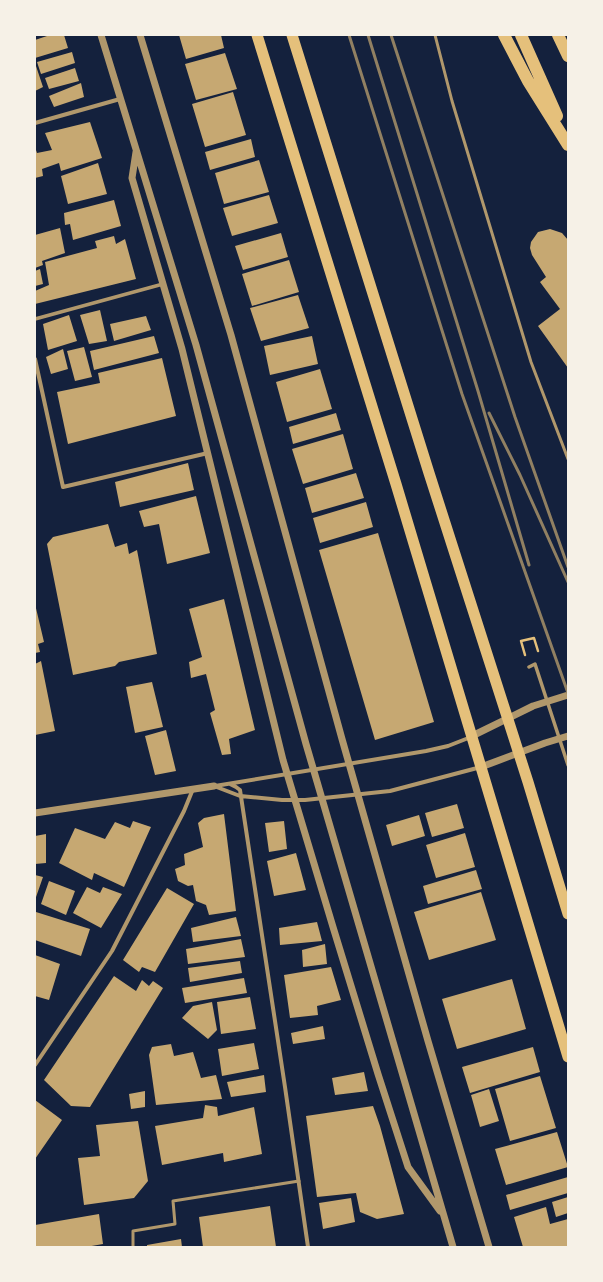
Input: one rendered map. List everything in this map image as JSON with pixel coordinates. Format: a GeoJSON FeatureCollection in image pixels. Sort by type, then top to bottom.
{"type":"FeatureCollection","features":[{"type":"Feature","properties":{"kind":"highway"},"geometry":{"type":"LineString","coordinates":[[256,35],[393,476],[568,1057]]}},
{"type":"Feature","properties":{"kind":"highway"},"geometry":{"type":"LineString","coordinates":[[292,35],[568,914]]}},
{"type":"Feature","properties":{"kind":"highway"},"geometry":{"type":"LineString","coordinates":[[504,35],[528,81],[568,145]]}},
{"type":"Feature","properties":{"kind":"highway"},"geometry":{"type":"LineString","coordinates":[[521,35],[568,141]]}},
{"type":"Feature","properties":{"kind":"highway"},"geometry":{"type":"LineString","coordinates":[[558,35],[568,56]]}},
{"type":"Feature","properties":{"kind":"street"},"geometry":{"type":"LineString","coordinates":[[101,35],[196,345],[306,744],[453,1247]]}},
{"type":"Feature","properties":{"kind":"street"},"geometry":{"type":"LineString","coordinates":[[140,35],[231,335],[342,739],[428,1041],[489,1247]]}},
{"type":"Feature","properties":{"kind":"street"},"geometry":{"type":"LineString","coordinates":[[35,123],[120,99]]}},
{"type":"Feature","properties":{"kind":"street"},"geometry":{"type":"LineString","coordinates":[[136,151],[132,178],[182,349],[295,800],[408,1167],[444,1216]]}},
{"type":"Feature","properties":{"kind":"street"},"geometry":{"type":"LineString","coordinates":[[35,319],[163,284]]}},
{"type":"Feature","properties":{"kind":"street"},"geometry":{"type":"LineString","coordinates":[[35,358],[64,487],[208,453]]}},
{"type":"Feature","properties":{"kind":"street"},"geometry":{"type":"LineString","coordinates":[[529,667],[535,664],[568,765]]}},
{"type":"Feature","properties":{"kind":"street"},"geometry":{"type":"LineString","coordinates":[[35,813],[230,784],[426,751],[448,746],[533,706],[568,695]]}},
{"type":"Feature","properties":{"kind":"street"},"geometry":{"type":"LineString","coordinates":[[214,786],[240,796],[295,800],[390,791],[481,767],[568,736]]}},
{"type":"Feature","properties":{"kind":"street"},"geometry":{"type":"LineString","coordinates":[[230,784],[236,786],[240,790],[308,1247]]}},
{"type":"Feature","properties":{"kind":"street"},"geometry":{"type":"LineString","coordinates":[[35,1065],[112,951],[184,811],[193,789]]}},
{"type":"Feature","properties":{"kind":"lane"},"geometry":{"type":"LineString","coordinates":[[435,35],[452,101],[532,362],[568,459]]}},
{"type":"Feature","properties":{"kind":"lane"},"geometry":{"type":"LineString","coordinates":[[133,1247],[133,1231],[175,1224],[173,1201],[299,1181]]}},
{"type":"Feature","properties":{"kind":"building"},"geometry":{"type":"Polygon","coordinates":[[[50,35],[64,35],[68,48],[35,58],[35,40],[50,35]]]}},
{"type":"Feature","properties":{"kind":"building"},"geometry":{"type":"Polygon","coordinates":[[[179,35],[221,35],[224,48],[186,59],[179,35]]]}},
{"type":"Feature","properties":{"kind":"building"},"geometry":{"type":"Polygon","coordinates":[[[72,52],[75,63],[41,74],[37,62],[72,52]]]}},
{"type":"Feature","properties":{"kind":"building"},"geometry":{"type":"Polygon","coordinates":[[[225,53],[237,89],[196,100],[185,64],[225,53]]]}},
{"type":"Feature","properties":{"kind":"building"},"geometry":{"type":"Polygon","coordinates":[[[35,63],[43,87],[35,91],[35,63]]]}},
{"type":"Feature","properties":{"kind":"building"},"geometry":{"type":"Polygon","coordinates":[[[75,68],[79,81],[49,89],[45,78],[75,68]]]}},
{"type":"Feature","properties":{"kind":"building"},"geometry":{"type":"Polygon","coordinates":[[[81,83],[84,97],[54,107],[49,96],[81,83]]]}},
{"type":"Feature","properties":{"kind":"building"},"geometry":{"type":"Polygon","coordinates":[[[233,92],[246,135],[205,147],[192,104],[233,92]]]}},
{"type":"Feature","properties":{"kind":"building"},"geometry":{"type":"Polygon","coordinates":[[[90,122],[102,158],[61,171],[59,163],[42,169],[43,176],[35,178],[35,147],[37,153],[52,150],[45,133],[90,122]]]}},
{"type":"Feature","properties":{"kind":"building"},"geometry":{"type":"Polygon","coordinates":[[[251,139],[255,157],[210,170],[205,152],[251,139]]]}},
{"type":"Feature","properties":{"kind":"building"},"geometry":{"type":"Polygon","coordinates":[[[259,160],[269,192],[224,204],[215,173],[259,160]]]}},
{"type":"Feature","properties":{"kind":"building"},"geometry":{"type":"Polygon","coordinates":[[[98,163],[107,194],[68,204],[61,176],[98,163]]]}},
{"type":"Feature","properties":{"kind":"building"},"geometry":{"type":"Polygon","coordinates":[[[269,195],[278,223],[232,236],[223,208],[269,195]]]}},
{"type":"Feature","properties":{"kind":"building"},"geometry":{"type":"Polygon","coordinates":[[[114,200],[121,226],[73,240],[70,224],[65,225],[64,213],[114,200]]]}},
{"type":"Feature","properties":{"kind":"building"},"geometry":{"type":"Polygon","coordinates":[[[60,228],[65,253],[42,261],[43,265],[35,268],[35,235],[60,228]]]}},
{"type":"Feature","properties":{"kind":"building"},"geometry":{"type":"Polygon","coordinates":[[[550,229],[562,233],[568,240],[568,368],[538,326],[560,309],[540,282],[546,277],[532,255],[530,248],[531,242],[538,232],[550,229]]]}},
{"type":"Feature","properties":{"kind":"building"},"geometry":{"type":"Polygon","coordinates":[[[281,233],[288,257],[243,270],[235,246],[281,233]]]}},
{"type":"Feature","properties":{"kind":"building"},"geometry":{"type":"Polygon","coordinates":[[[114,236],[116,244],[125,239],[136,279],[35,304],[35,291],[49,285],[45,262],[97,248],[95,241],[114,236]]]}},
{"type":"Feature","properties":{"kind":"building"},"geometry":{"type":"Polygon","coordinates":[[[289,260],[299,292],[252,306],[242,274],[289,260]]]}},
{"type":"Feature","properties":{"kind":"building"},"geometry":{"type":"Polygon","coordinates":[[[40,269],[43,284],[35,286],[35,271],[40,269]]]}},
{"type":"Feature","properties":{"kind":"building"},"geometry":{"type":"Polygon","coordinates":[[[298,295],[309,328],[261,341],[250,308],[298,295]]]}},
{"type":"Feature","properties":{"kind":"building"},"geometry":{"type":"Polygon","coordinates":[[[100,310],[107,341],[89,344],[80,315],[100,310]]]}},
{"type":"Feature","properties":{"kind":"building"},"geometry":{"type":"Polygon","coordinates":[[[69,315],[77,341],[48,350],[43,324],[69,315]]]}},
{"type":"Feature","properties":{"kind":"building"},"geometry":{"type":"Polygon","coordinates":[[[146,316],[151,330],[114,341],[110,324],[146,316]]]}},
{"type":"Feature","properties":{"kind":"building"},"geometry":{"type":"Polygon","coordinates":[[[154,336],[159,353],[94,370],[90,351],[154,336]]]}},
{"type":"Feature","properties":{"kind":"building"},"geometry":{"type":"Polygon","coordinates":[[[312,336],[318,364],[270,375],[264,346],[312,336]]]}},
{"type":"Feature","properties":{"kind":"building"},"geometry":{"type":"Polygon","coordinates":[[[84,347],[92,377],[75,381],[67,351],[84,347]]]}},
{"type":"Feature","properties":{"kind":"building"},"geometry":{"type":"Polygon","coordinates":[[[63,349],[68,369],[51,374],[46,357],[63,349]]]}},
{"type":"Feature","properties":{"kind":"building"},"geometry":{"type":"Polygon","coordinates":[[[162,358],[176,416],[68,444],[57,392],[100,383],[98,373],[162,358]]]}},
{"type":"Feature","properties":{"kind":"building"},"geometry":{"type":"Polygon","coordinates":[[[320,369],[332,409],[287,422],[276,382],[320,369]]]}},
{"type":"Feature","properties":{"kind":"building"},"geometry":{"type":"Polygon","coordinates":[[[336,413],[341,430],[293,444],[289,427],[336,413]]]}},
{"type":"Feature","properties":{"kind":"building"},"geometry":{"type":"Polygon","coordinates":[[[343,434],[353,469],[303,484],[292,449],[343,434]]]}},
{"type":"Feature","properties":{"kind":"building"},"geometry":{"type":"Polygon","coordinates":[[[188,463],[194,490],[120,507],[115,482],[188,463]]]}},
{"type":"Feature","properties":{"kind":"building"},"geometry":{"type":"Polygon","coordinates":[[[356,473],[364,498],[312,513],[305,488],[356,473]]]}},
{"type":"Feature","properties":{"kind":"building"},"geometry":{"type":"Polygon","coordinates":[[[196,496],[210,553],[167,564],[159,524],[144,527],[139,511],[196,496]]]}},
{"type":"Feature","properties":{"kind":"building"},"geometry":{"type":"Polygon","coordinates":[[[366,502],[373,527],[320,543],[313,518],[366,502]]]}},
{"type":"Feature","properties":{"kind":"building"},"geometry":{"type":"Polygon","coordinates":[[[108,524],[115,547],[127,543],[129,554],[137,550],[157,654],[119,662],[115,666],[73,675],[47,544],[53,537],[108,524]]]}},
{"type":"Feature","properties":{"kind":"building"},"geometry":{"type":"Polygon","coordinates":[[[378,533],[434,722],[375,740],[319,550],[378,533]]]}},
{"type":"Feature","properties":{"kind":"building"},"geometry":{"type":"Polygon","coordinates":[[[224,599],[255,730],[229,739],[231,754],[222,755],[210,713],[215,710],[206,674],[191,678],[189,662],[202,657],[189,609],[224,599]]]}},
{"type":"Feature","properties":{"kind":"building"},"geometry":{"type":"Polygon","coordinates":[[[35,604],[44,642],[38,644],[40,652],[35,653],[35,604]]]}},
{"type":"Feature","properties":{"kind":"building"},"geometry":{"type":"Polygon","coordinates":[[[41,661],[55,731],[35,735],[35,664],[41,661]]]}},
{"type":"Feature","properties":{"kind":"building"},"geometry":{"type":"Polygon","coordinates":[[[152,682],[163,727],[135,733],[126,687],[152,682]]]}},
{"type":"Feature","properties":{"kind":"building"},"geometry":{"type":"Polygon","coordinates":[[[166,730],[176,771],[155,775],[145,736],[166,730]]]}},
{"type":"Feature","properties":{"kind":"building"},"geometry":{"type":"Polygon","coordinates":[[[457,804],[464,828],[432,837],[425,813],[457,804]]]}},
{"type":"Feature","properties":{"kind":"building"},"geometry":{"type":"Polygon","coordinates":[[[224,814],[236,911],[209,915],[206,905],[196,901],[193,885],[188,886],[178,881],[175,869],[185,865],[184,854],[203,847],[198,823],[204,818],[224,814]]]}},
{"type":"Feature","properties":{"kind":"building"},"geometry":{"type":"Polygon","coordinates":[[[419,815],[425,836],[392,846],[386,825],[419,815]]]}},
{"type":"Feature","properties":{"kind":"building"},"geometry":{"type":"Polygon","coordinates":[[[133,821],[151,827],[124,887],[94,873],[92,880],[59,863],[75,828],[105,839],[115,822],[130,828],[133,821]]]}},
{"type":"Feature","properties":{"kind":"building"},"geometry":{"type":"Polygon","coordinates":[[[284,821],[287,849],[269,852],[265,823],[284,821]]]}},
{"type":"Feature","properties":{"kind":"building"},"geometry":{"type":"Polygon","coordinates":[[[465,833],[475,867],[436,878],[426,845],[465,833]]]}},
{"type":"Feature","properties":{"kind":"building"},"geometry":{"type":"Polygon","coordinates":[[[46,834],[46,863],[35,864],[35,836],[46,834]]]}},
{"type":"Feature","properties":{"kind":"building"},"geometry":{"type":"Polygon","coordinates":[[[296,853],[306,890],[274,896],[267,861],[296,853]]]}},
{"type":"Feature","properties":{"kind":"building"},"geometry":{"type":"Polygon","coordinates":[[[476,870],[482,889],[428,904],[423,886],[476,870]]]}},
{"type":"Feature","properties":{"kind":"building"},"geometry":{"type":"Polygon","coordinates":[[[35,875],[43,877],[35,900],[35,875]]]}},
{"type":"Feature","properties":{"kind":"building"},"geometry":{"type":"Polygon","coordinates":[[[49,881],[75,891],[66,915],[41,904],[49,881]]]}},
{"type":"Feature","properties":{"kind":"building"},"geometry":{"type":"Polygon","coordinates":[[[87,887],[100,893],[103,887],[122,894],[101,928],[73,913],[87,887]]]}},
{"type":"Feature","properties":{"kind":"building"},"geometry":{"type":"Polygon","coordinates":[[[167,888],[194,904],[155,972],[142,967],[139,972],[123,960],[167,888]]]}},
{"type":"Feature","properties":{"kind":"building"},"geometry":{"type":"Polygon","coordinates":[[[481,892],[496,940],[429,960],[414,912],[481,892]]]}},
{"type":"Feature","properties":{"kind":"building"},"geometry":{"type":"Polygon","coordinates":[[[36,912],[90,929],[81,956],[35,940],[36,912]]]}},
{"type":"Feature","properties":{"kind":"building"},"geometry":{"type":"Polygon","coordinates":[[[236,917],[241,936],[193,942],[191,928],[236,917]]]}},
{"type":"Feature","properties":{"kind":"building"},"geometry":{"type":"Polygon","coordinates":[[[317,922],[322,941],[280,945],[279,928],[317,922]]]}},
{"type":"Feature","properties":{"kind":"building"},"geometry":{"type":"Polygon","coordinates":[[[241,939],[245,957],[188,964],[186,949],[241,939]]]}},
{"type":"Feature","properties":{"kind":"building"},"geometry":{"type":"Polygon","coordinates":[[[325,944],[327,964],[303,967],[302,950],[325,944]]]}},
{"type":"Feature","properties":{"kind":"building"},"geometry":{"type":"Polygon","coordinates":[[[35,955],[60,964],[49,1000],[35,996],[35,955]]]}},
{"type":"Feature","properties":{"kind":"building"},"geometry":{"type":"Polygon","coordinates":[[[240,961],[242,973],[190,982],[188,968],[240,961]]]}},
{"type":"Feature","properties":{"kind":"building"},"geometry":{"type":"Polygon","coordinates":[[[331,967],[341,1000],[317,1006],[318,1015],[290,1018],[284,975],[331,967]]]}},
{"type":"Feature","properties":{"kind":"building"},"geometry":{"type":"Polygon","coordinates":[[[114,976],[136,991],[142,980],[149,986],[153,981],[163,988],[90,1107],[71,1106],[44,1080],[114,976]]]}},
{"type":"Feature","properties":{"kind":"building"},"geometry":{"type":"Polygon","coordinates":[[[244,978],[247,993],[185,1003],[182,988],[244,978]]]}},
{"type":"Feature","properties":{"kind":"building"},"geometry":{"type":"Polygon","coordinates":[[[512,979],[526,1029],[457,1049],[442,999],[512,979]]]}},
{"type":"Feature","properties":{"kind":"building"},"geometry":{"type":"Polygon","coordinates":[[[250,997],[256,1029],[221,1034],[217,1002],[250,997]]]}},
{"type":"Feature","properties":{"kind":"building"},"geometry":{"type":"Polygon","coordinates":[[[212,1002],[217,1030],[208,1039],[182,1018],[193,1006],[212,1002]]]}},
{"type":"Feature","properties":{"kind":"building"},"geometry":{"type":"Polygon","coordinates":[[[323,1026],[325,1039],[293,1044],[291,1033],[323,1026]]]}},
{"type":"Feature","properties":{"kind":"building"},"geometry":{"type":"Polygon","coordinates":[[[254,1043],[259,1069],[222,1076],[218,1049],[254,1043]]]}},
{"type":"Feature","properties":{"kind":"building"},"geometry":{"type":"Polygon","coordinates":[[[171,1044],[174,1056],[193,1052],[201,1078],[216,1075],[222,1099],[156,1105],[149,1055],[152,1047],[171,1044]]]}},
{"type":"Feature","properties":{"kind":"building"},"geometry":{"type":"Polygon","coordinates":[[[533,1047],[540,1072],[470,1093],[462,1067],[533,1047]]]}},
{"type":"Feature","properties":{"kind":"building"},"geometry":{"type":"Polygon","coordinates":[[[364,1072],[368,1091],[335,1095],[332,1078],[364,1072]]]}},
{"type":"Feature","properties":{"kind":"building"},"geometry":{"type":"Polygon","coordinates":[[[264,1075],[266,1092],[231,1097],[227,1082],[264,1075]]]}},
{"type":"Feature","properties":{"kind":"building"},"geometry":{"type":"Polygon","coordinates":[[[540,1076],[556,1128],[510,1141],[495,1089],[540,1076]]]}},
{"type":"Feature","properties":{"kind":"building"},"geometry":{"type":"Polygon","coordinates":[[[489,1089],[499,1121],[480,1127],[471,1095],[489,1089]]]}},
{"type":"Feature","properties":{"kind":"building"},"geometry":{"type":"Polygon","coordinates":[[[145,1091],[145,1107],[131,1109],[129,1094],[145,1091]]]}},
{"type":"Feature","properties":{"kind":"building"},"geometry":{"type":"Polygon","coordinates":[[[35,1100],[62,1120],[35,1159],[35,1100]]]}},
{"type":"Feature","properties":{"kind":"building"},"geometry":{"type":"Polygon","coordinates":[[[205,1105],[217,1107],[218,1116],[254,1107],[262,1154],[224,1162],[223,1153],[162,1165],[155,1126],[203,1118],[205,1105]]]}},
{"type":"Feature","properties":{"kind":"building"},"geometry":{"type":"Polygon","coordinates":[[[373,1106],[380,1126],[404,1214],[377,1219],[360,1212],[356,1193],[317,1197],[306,1116],[373,1106]]]}},
{"type":"Feature","properties":{"kind":"building"},"geometry":{"type":"Polygon","coordinates":[[[138,1121],[148,1181],[134,1198],[84,1205],[78,1158],[100,1156],[96,1125],[138,1121]]]}},
{"type":"Feature","properties":{"kind":"building"},"geometry":{"type":"Polygon","coordinates":[[[557,1132],[568,1167],[506,1185],[495,1149],[557,1132]]]}},
{"type":"Feature","properties":{"kind":"building"},"geometry":{"type":"Polygon","coordinates":[[[568,1177],[568,1193],[510,1210],[506,1195],[568,1177]]]}},
{"type":"Feature","properties":{"kind":"building"},"geometry":{"type":"Polygon","coordinates":[[[568,1197],[568,1213],[556,1217],[552,1202],[568,1197]]]}},
{"type":"Feature","properties":{"kind":"building"},"geometry":{"type":"Polygon","coordinates":[[[351,1198],[355,1222],[323,1229],[319,1203],[351,1198]]]}},
{"type":"Feature","properties":{"kind":"building"},"geometry":{"type":"Polygon","coordinates":[[[270,1206],[276,1247],[203,1247],[199,1217],[270,1206]]]}},
{"type":"Feature","properties":{"kind":"building"},"geometry":{"type":"Polygon","coordinates":[[[546,1207],[550,1224],[568,1219],[568,1247],[523,1247],[514,1217],[546,1207]]]}},
{"type":"Feature","properties":{"kind":"building"},"geometry":{"type":"Polygon","coordinates":[[[99,1214],[103,1244],[86,1247],[35,1247],[35,1225],[99,1214]]]}},
{"type":"Feature","properties":{"kind":"building"},"geometry":{"type":"Polygon","coordinates":[[[181,1239],[182,1247],[147,1247],[147,1245],[181,1239]]]}},
{"type":"Feature","properties":{"kind":"railway"},"geometry":{"type":"LineString","coordinates":[[349,35],[462,394],[568,693]]}},
{"type":"Feature","properties":{"kind":"railway"},"geometry":{"type":"LineString","coordinates":[[368,35],[478,391],[529,565]]}},
{"type":"Feature","properties":{"kind":"railway"},"geometry":{"type":"LineString","coordinates":[[391,35],[515,417],[568,567]]}},
{"type":"Feature","properties":{"kind":"railway"},"geometry":{"type":"LineString","coordinates":[[489,413],[520,475],[568,582]]}}]}
